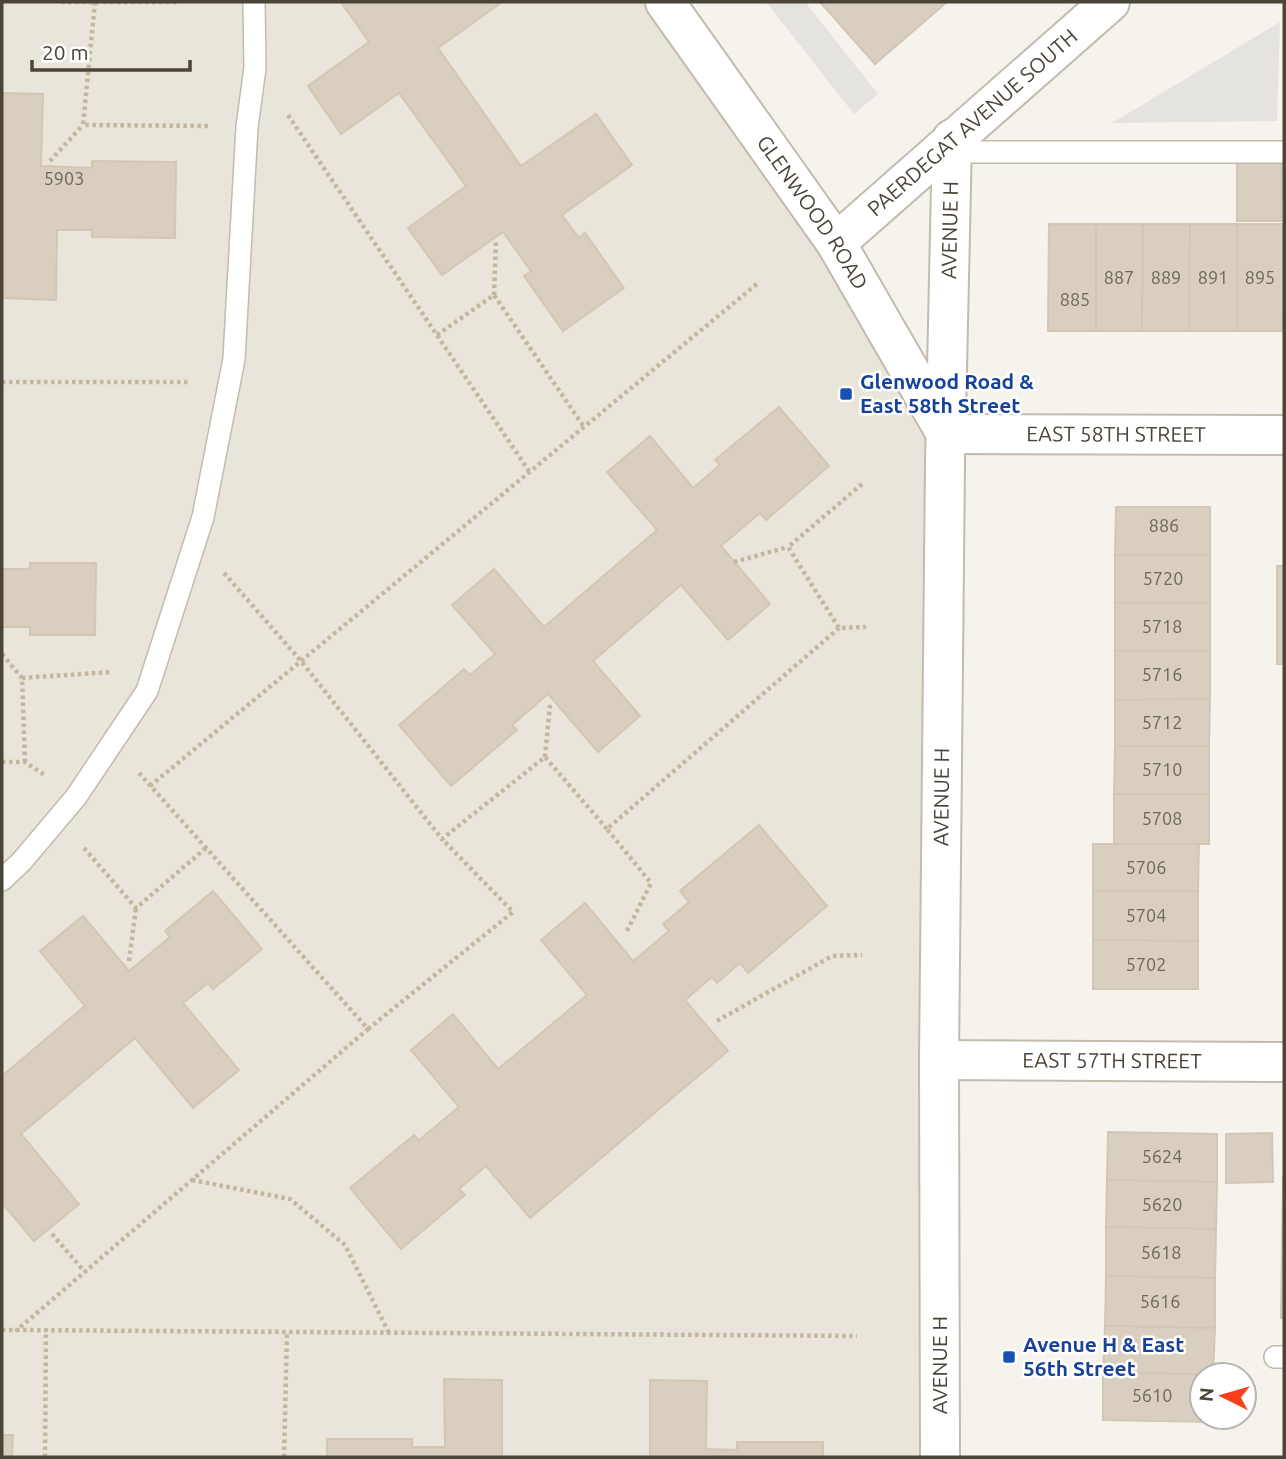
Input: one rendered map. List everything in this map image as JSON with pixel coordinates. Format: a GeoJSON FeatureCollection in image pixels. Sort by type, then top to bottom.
{"type":"FeatureCollection","features":[{"type":"Feature","properties":{"kind":"street","name":"GLENWOOD ROAD"},"geometry":{"type":"LineString","coordinates":[[665,2],[836,243],[946,434]]}},
{"type":"Feature","properties":{"kind":"street","name":"PAERDEGAT AVENUE SOUTH"},"geometry":{"type":"LineString","coordinates":[[836,243],[951,146],[1110,2]]}},
{"type":"Feature","properties":{"kind":"street","name":"AVENUE H"},"geometry":{"type":"LineString","coordinates":[[940,1457],[939,1060],[951,146]]}},
{"type":"Feature","properties":{"kind":"street","name":"EAST 58TH STREET"},"geometry":{"type":"LineString","coordinates":[[946,434],[1284,435]]}},
{"type":"Feature","properties":{"kind":"street","name":"EAST 57TH STREET"},"geometry":{"type":"LineString","coordinates":[[939,1060],[1284,1062]]}},
{"type":"Feature","properties":{"kind":"lane"},"geometry":{"type":"LineString","coordinates":[[2,880],[76,797],[147,691],[203,517],[233,359],[247,127],[256,68],[254,2]]}},
{"type":"Feature","properties":{"kind":"lane"},"geometry":{"type":"LineString","coordinates":[[951,146],[1284,152]]}},
{"type":"Feature","properties":{"kind":"path"},"geometry":{"type":"LineString","coordinates":[[61,2],[180,2]]}},
{"type":"Feature","properties":{"kind":"path"},"geometry":{"type":"LineString","coordinates":[[50,160],[83,125],[95,2]]}},
{"type":"Feature","properties":{"kind":"path"},"geometry":{"type":"LineString","coordinates":[[256,68],[529,471]]}},
{"type":"Feature","properties":{"kind":"path"},"geometry":{"type":"LineString","coordinates":[[83,125],[247,127]]}},
{"type":"Feature","properties":{"kind":"path"},"geometry":{"type":"LineString","coordinates":[[496,240],[494,295],[584,427]]}},
{"type":"Feature","properties":{"kind":"path"},"geometry":{"type":"LineString","coordinates":[[150,786],[758,283]]}},
{"type":"Feature","properties":{"kind":"path"},"geometry":{"type":"LineString","coordinates":[[437,335],[494,295]]}},
{"type":"Feature","properties":{"kind":"path"},"geometry":{"type":"LineString","coordinates":[[2,382],[229,382]]}},
{"type":"Feature","properties":{"kind":"path"},"geometry":{"type":"LineString","coordinates":[[734,562],[788,547],[862,484]]}},
{"type":"Feature","properties":{"kind":"path"},"geometry":{"type":"LineString","coordinates":[[17,1330],[368,1029],[513,912],[442,839],[301,661],[196,541]]}},
{"type":"Feature","properties":{"kind":"path"},"geometry":{"type":"LineString","coordinates":[[788,547],[839,628]]}},
{"type":"Feature","properties":{"kind":"path"},"geometry":{"type":"LineString","coordinates":[[607,830],[839,628],[866,628]]}},
{"type":"Feature","properties":{"kind":"path"},"geometry":{"type":"LineString","coordinates":[[2,654],[22,678],[25,762]]}},
{"type":"Feature","properties":{"kind":"path"},"geometry":{"type":"LineString","coordinates":[[22,678],[155,669]]}},
{"type":"Feature","properties":{"kind":"path"},"geometry":{"type":"LineString","coordinates":[[550,705],[545,757],[651,883],[627,931]]}},
{"type":"Feature","properties":{"kind":"path"},"geometry":{"type":"LineString","coordinates":[[113,743],[368,1029]]}},
{"type":"Feature","properties":{"kind":"path"},"geometry":{"type":"LineString","coordinates":[[442,839],[545,757]]}},
{"type":"Feature","properties":{"kind":"path"},"geometry":{"type":"LineString","coordinates":[[58,818],[136,908]]}},
{"type":"Feature","properties":{"kind":"path"},"geometry":{"type":"LineString","coordinates":[[129,961],[136,908],[206,848]]}},
{"type":"Feature","properties":{"kind":"path"},"geometry":{"type":"LineString","coordinates":[[717,1021],[832,956],[862,955]]}},
{"type":"Feature","properties":{"kind":"path"},"geometry":{"type":"LineString","coordinates":[[192,1180],[290,1199],[345,1245],[389,1333]]}},
{"type":"Feature","properties":{"kind":"path"},"geometry":{"type":"LineString","coordinates":[[52,1234],[84,1271]]}},
{"type":"Feature","properties":{"kind":"path"},"geometry":{"type":"LineString","coordinates":[[45,1457],[46,1329]]}},
{"type":"Feature","properties":{"kind":"path"},"geometry":{"type":"LineString","coordinates":[[2,1330],[857,1336]]}},
{"type":"Feature","properties":{"kind":"path"},"geometry":{"type":"LineString","coordinates":[[284,1457],[287,1332]]}},
{"type":"Feature","properties":{"kind":"shaded area"},"geometry":{"type":"Polygon","coordinates":[[[2,2],[664,2],[946,434],[942,1457],[2,1457],[2,2]]]}},
{"type":"Feature","properties":{"kind":"shaded area"},"geometry":{"type":"Polygon","coordinates":[[[766,2],[805,2],[878,94],[854,114],[766,2]]]}},
{"type":"Feature","properties":{"kind":"shaded area"},"geometry":{"type":"Polygon","coordinates":[[[1280,22],[1277,121],[1112,123],[1280,22]]]}},
{"type":"Feature","properties":{"kind":"building"},"geometry":{"type":"Polygon","coordinates":[[[341,2],[502,2],[438,48],[521,166],[596,114],[632,165],[562,215],[579,238],[585,233],[624,288],[563,331],[524,276],[531,271],[503,232],[442,275],[408,228],[466,186],[399,93],[341,134],[308,86],[369,42],[341,2]]]}},
{"type":"Feature","properties":{"kind":"building"},"geometry":{"type":"Polygon","coordinates":[[[820,2],[947,2],[875,64],[820,2]]]}},
{"type":"Feature","properties":{"kind":"building"},"geometry":{"type":"Polygon","coordinates":[[[2,93],[43,94],[41,166],[92,168],[92,161],[176,162],[175,238],[92,237],[92,230],[57,230],[56,300],[2,298],[2,93]]]}},
{"type":"Feature","properties":{"kind":"building"},"geometry":{"type":"Polygon","coordinates":[[[1237,158],[1282,158],[1281,221],[1237,221],[1237,158]]]}},
{"type":"Feature","properties":{"kind":"building"},"geometry":{"type":"Polygon","coordinates":[[[1049,224],[1096,224],[1096,331],[1048,331],[1049,224]]]}},
{"type":"Feature","properties":{"kind":"building"},"geometry":{"type":"Polygon","coordinates":[[[1096,224],[1143,224],[1142,331],[1096,331],[1096,224]]]}},
{"type":"Feature","properties":{"kind":"building"},"geometry":{"type":"Polygon","coordinates":[[[1143,224],[1190,224],[1189,331],[1142,331],[1143,224]]]}},
{"type":"Feature","properties":{"kind":"building"},"geometry":{"type":"Polygon","coordinates":[[[1190,224],[1237,224],[1237,331],[1189,331],[1190,224]]]}},
{"type":"Feature","properties":{"kind":"building"},"geometry":{"type":"Polygon","coordinates":[[[1237,224],[1284,224],[1283,331],[1237,331],[1237,224]]]}},
{"type":"Feature","properties":{"kind":"building"},"geometry":{"type":"Polygon","coordinates":[[[779,407],[829,466],[766,520],[760,513],[721,546],[770,604],[728,640],[681,585],[593,661],[640,716],[598,752],[548,694],[512,725],[517,730],[451,786],[399,725],[464,669],[470,675],[495,654],[452,605],[494,569],[544,627],[657,530],[607,472],[650,436],[693,488],[720,465],[715,460],[779,407]]]}},
{"type":"Feature","properties":{"kind":"building"},"geometry":{"type":"Polygon","coordinates":[[[1116,507],[1210,507],[1210,555],[1115,555],[1116,507]]]}},
{"type":"Feature","properties":{"kind":"building"},"geometry":{"type":"Polygon","coordinates":[[[1115,555],[1210,555],[1210,603],[1115,603],[1115,555]]]}},
{"type":"Feature","properties":{"kind":"building"},"geometry":{"type":"Polygon","coordinates":[[[30,563],[96,563],[95,635],[30,635],[30,627],[2,627],[2,569],[30,569],[30,563]]]}},
{"type":"Feature","properties":{"kind":"building"},"geometry":{"type":"Polygon","coordinates":[[[1277,566],[1284,566],[1284,664],[1277,664],[1277,566]]]}},
{"type":"Feature","properties":{"kind":"building"},"geometry":{"type":"Polygon","coordinates":[[[1115,603],[1210,603],[1210,651],[1115,651],[1115,603]]]}},
{"type":"Feature","properties":{"kind":"building"},"geometry":{"type":"Polygon","coordinates":[[[1115,651],[1210,651],[1210,699],[1115,700],[1115,651]]]}},
{"type":"Feature","properties":{"kind":"building"},"geometry":{"type":"Polygon","coordinates":[[[1210,699],[1209,746],[1115,746],[1115,700],[1210,699]]]}},
{"type":"Feature","properties":{"kind":"building"},"geometry":{"type":"Polygon","coordinates":[[[1115,746],[1209,746],[1209,794],[1114,794],[1115,746]]]}},
{"type":"Feature","properties":{"kind":"building"},"geometry":{"type":"Polygon","coordinates":[[[1114,794],[1209,794],[1209,844],[1114,844],[1114,794]]]}},
{"type":"Feature","properties":{"kind":"building"},"geometry":{"type":"Polygon","coordinates":[[[759,825],[827,906],[748,973],[740,963],[717,983],[712,977],[685,1000],[728,1051],[530,1218],[486,1166],[459,1189],[465,1195],[401,1249],[350,1188],[414,1135],[419,1140],[459,1107],[411,1050],[453,1014],[498,1069],[587,995],[541,940],[585,903],[633,961],[669,931],[663,924],[689,902],[680,891],[759,825]]]}},
{"type":"Feature","properties":{"kind":"building"},"geometry":{"type":"Polygon","coordinates":[[[1093,844],[1199,844],[1198,891],[1093,891],[1093,844]]]}},
{"type":"Feature","properties":{"kind":"building"},"geometry":{"type":"Polygon","coordinates":[[[213,891],[262,949],[213,989],[208,983],[183,1003],[239,1070],[193,1108],[135,1038],[21,1134],[79,1204],[34,1241],[2,1203],[2,1076],[85,1006],[40,951],[83,916],[129,971],[170,937],[165,931],[213,891]]]}},
{"type":"Feature","properties":{"kind":"building"},"geometry":{"type":"Polygon","coordinates":[[[1093,891],[1198,891],[1198,941],[1093,940],[1093,891]]]}},
{"type":"Feature","properties":{"kind":"building"},"geometry":{"type":"Polygon","coordinates":[[[1093,940],[1198,941],[1198,989],[1093,989],[1093,940]]]}},
{"type":"Feature","properties":{"kind":"building"},"geometry":{"type":"Polygon","coordinates":[[[1108,1132],[1217,1134],[1217,1182],[1107,1180],[1108,1132]]]}},
{"type":"Feature","properties":{"kind":"building"},"geometry":{"type":"Polygon","coordinates":[[[1272,1133],[1273,1182],[1226,1183],[1226,1134],[1272,1133]]]}},
{"type":"Feature","properties":{"kind":"building"},"geometry":{"type":"Polygon","coordinates":[[[1283,1176],[1284,1318],[1281,1318],[1283,1176]]]}},
{"type":"Feature","properties":{"kind":"building"},"geometry":{"type":"Polygon","coordinates":[[[1107,1180],[1217,1182],[1216,1229],[1106,1227],[1107,1180]]]}},
{"type":"Feature","properties":{"kind":"building"},"geometry":{"type":"Polygon","coordinates":[[[1106,1227],[1216,1229],[1215,1278],[1106,1276],[1106,1227]]]}},
{"type":"Feature","properties":{"kind":"building"},"geometry":{"type":"Polygon","coordinates":[[[1106,1276],[1215,1278],[1215,1328],[1105,1326],[1106,1276]]]}},
{"type":"Feature","properties":{"kind":"building"},"geometry":{"type":"Polygon","coordinates":[[[1105,1326],[1215,1328],[1214,1361],[1188,1361],[1188,1374],[1103,1372],[1105,1326]]]}},
{"type":"Feature","properties":{"kind":"building"},"geometry":{"type":"Polygon","coordinates":[[[1103,1372],[1188,1374],[1188,1422],[1103,1420],[1103,1372]]]}},
{"type":"Feature","properties":{"kind":"building"},"geometry":{"type":"Polygon","coordinates":[[[444,1379],[502,1380],[502,1457],[327,1457],[327,1439],[412,1439],[412,1447],[445,1447],[444,1379]]]}},
{"type":"Feature","properties":{"kind":"building"},"geometry":{"type":"Polygon","coordinates":[[[650,1380],[707,1381],[706,1449],[737,1450],[737,1442],[823,1442],[823,1457],[650,1457],[650,1380]]]}},
{"type":"Feature","properties":{"kind":"building"},"geometry":{"type":"Polygon","coordinates":[[[2,1435],[13,1435],[12,1457],[2,1457],[2,1435]]]}},
{"type":"Feature","properties":{"kind":"place","name":"Glenwood Road & East 58th Street"},"geometry":{"type":"Point","coordinates":[846,394]}},
{"type":"Feature","properties":{"kind":"place","name":"Avenue H & East 56th Street"},"geometry":{"type":"Point","coordinates":[1009,1357]}}]}
